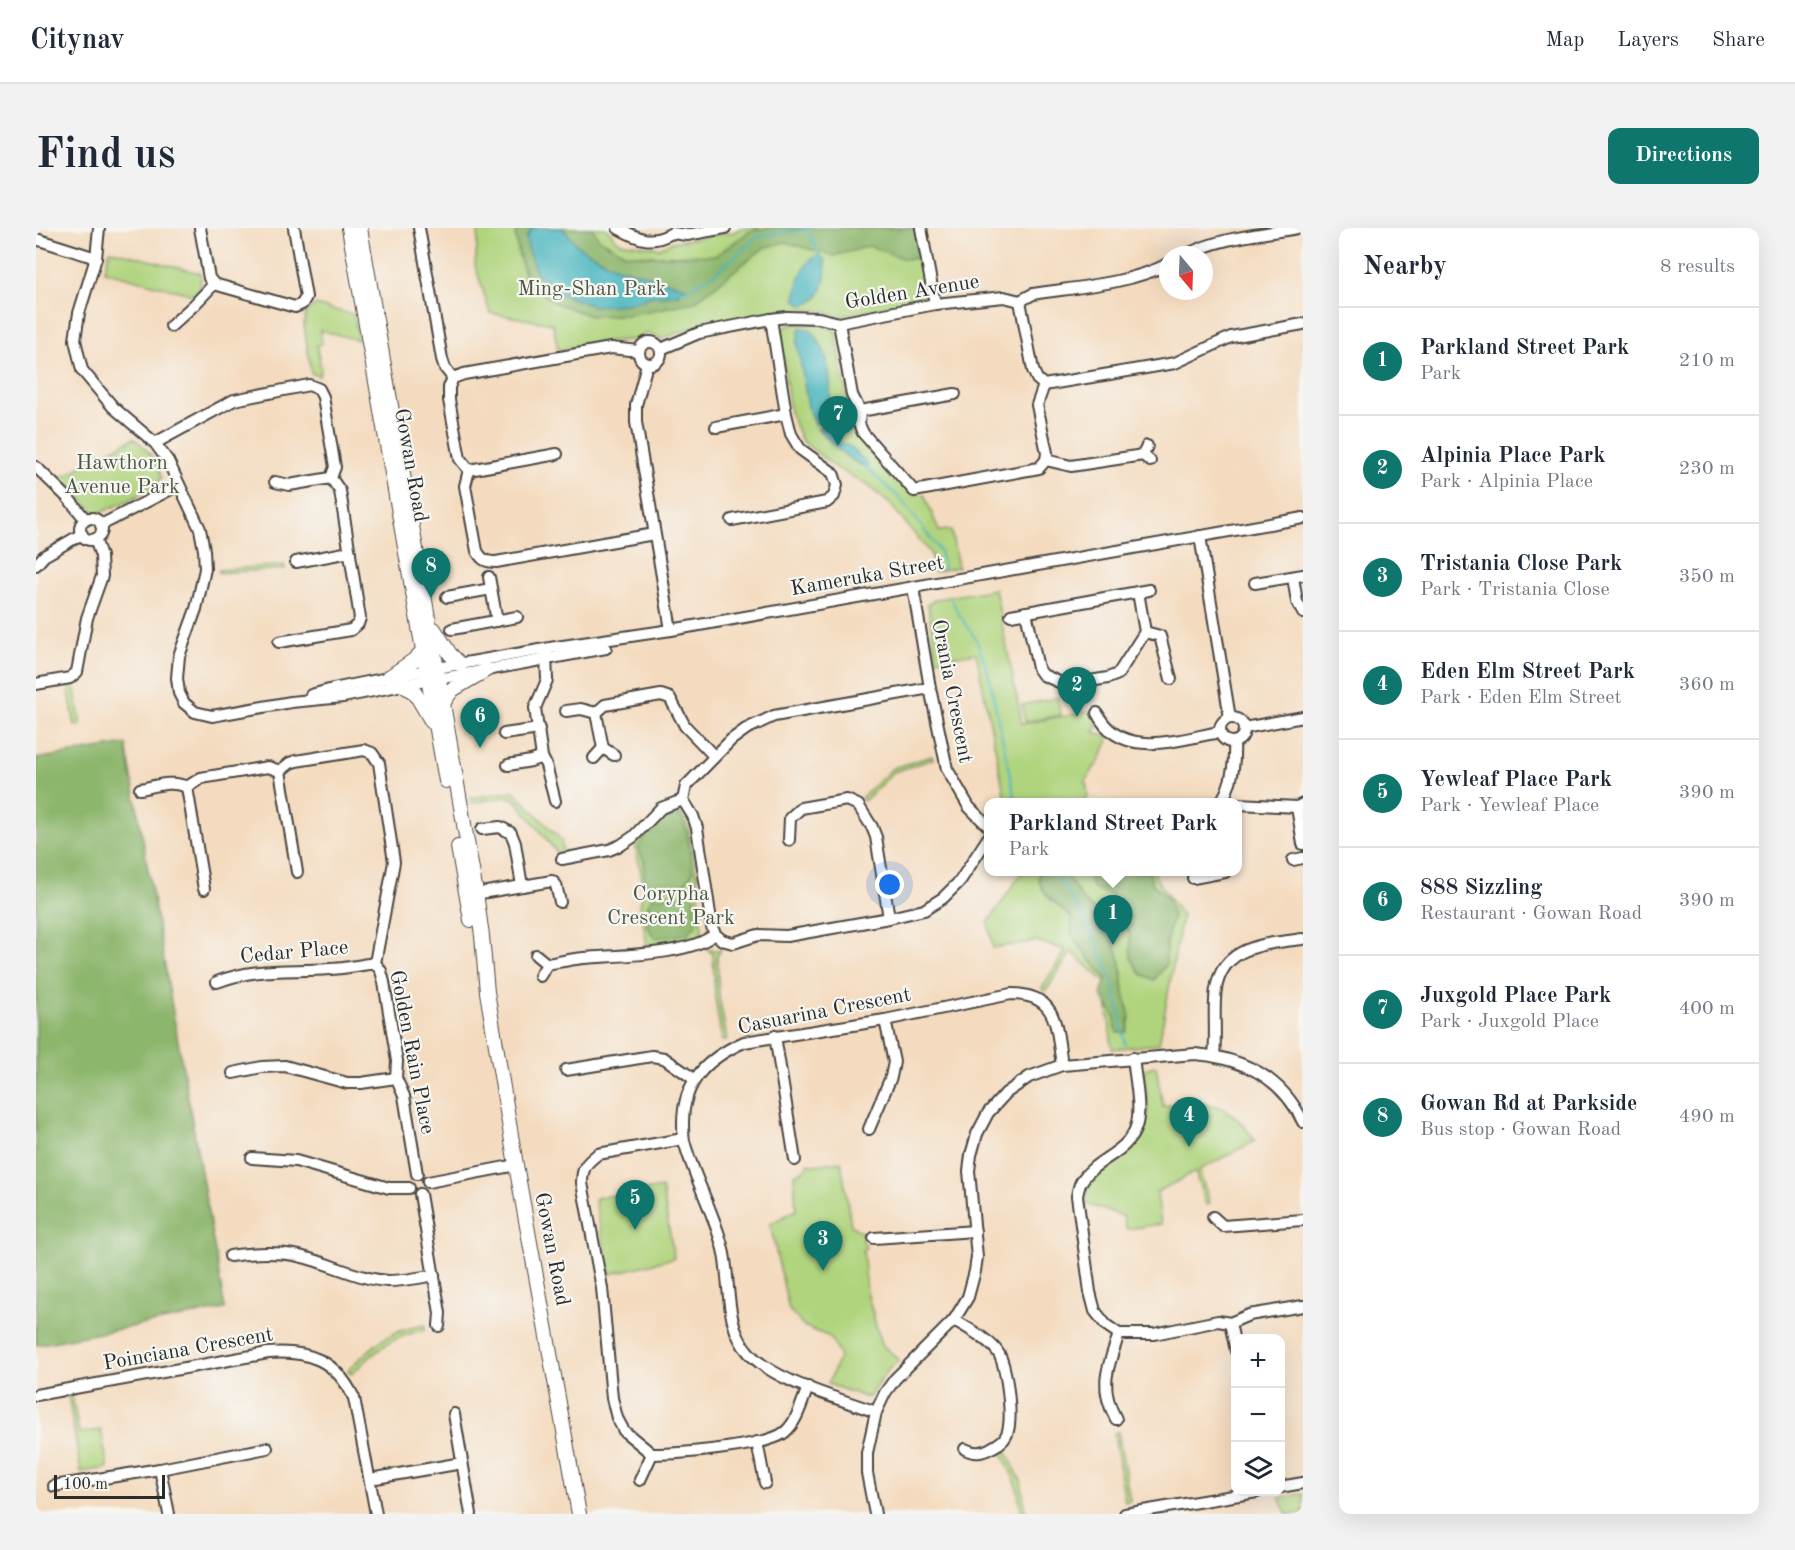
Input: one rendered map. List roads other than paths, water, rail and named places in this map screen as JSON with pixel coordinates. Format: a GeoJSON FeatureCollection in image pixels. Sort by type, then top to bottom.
{"type":"FeatureCollection","features":[{"type":"Feature","properties":{"kind":"main road","name":"Gowan Road"},"geometry":{"type":"LineString","coordinates":[[350,228],[423,651],[442,703],[482,978],[487,992],[579,1514]]}},
{"type":"Feature","properties":{"kind":"main road","name":"Gowan Road"},"geometry":{"type":"LineString","coordinates":[[360,228],[429,622],[436,729],[471,895]]}},
{"type":"Feature","properties":{"kind":"main road"},"geometry":{"type":"LineString","coordinates":[[429,622],[450,654],[460,664]]}},
{"type":"Feature","properties":{"kind":"main road"},"geometry":{"type":"LineString","coordinates":[[389,677],[423,651]]}},
{"type":"Feature","properties":{"kind":"main road"},"geometry":{"type":"LineString","coordinates":[[442,703],[452,690],[486,670]]}},
{"type":"Feature","properties":{"kind":"main road"},"geometry":{"type":"LineString","coordinates":[[403,686],[414,693],[436,729]]}},
{"type":"Feature","properties":{"kind":"street"},"geometry":{"type":"LineString","coordinates":[[99,228],[96,258],[79,313],[75,340],[82,370],[113,407],[155,443],[168,461],[200,529],[204,550],[205,569],[196,609],[179,656],[177,678],[179,693],[184,703],[195,712],[212,716],[403,686],[432,674]]}},
{"type":"Feature","properties":{"kind":"street"},"geometry":{"type":"LineString","coordinates":[[200,228],[209,278],[214,284],[294,307],[302,304],[306,297],[294,228]]}},
{"type":"Feature","properties":{"kind":"street"},"geometry":{"type":"LineString","coordinates":[[419,228],[442,359],[445,368],[453,378]]}},
{"type":"Feature","properties":{"kind":"street"},"geometry":{"type":"LineString","coordinates":[[618,228],[636,237],[652,241],[661,239],[671,230],[687,235],[725,228]]}},
{"type":"Feature","properties":{"kind":"street"},"geometry":{"type":"LineString","coordinates":[[921,228],[935,304]]}},
{"type":"Feature","properties":{"kind":"street"},"geometry":{"type":"LineString","coordinates":[[1202,246],[1297,228]]}},
{"type":"Feature","properties":{"kind":"street"},"geometry":{"type":"LineString","coordinates":[[36,239],[96,258]]}},
{"type":"Feature","properties":{"kind":"street","name":"Golden Avenue"},"geometry":{"type":"LineString","coordinates":[[661,349],[699,333],[771,319],[819,318],[839,323],[935,304],[1004,297],[1020,301],[1034,294],[1133,277],[1159,269]]}},
{"type":"Feature","properties":{"kind":"street"},"geometry":{"type":"LineString","coordinates":[[171,326],[214,284]]}},
{"type":"Feature","properties":{"kind":"street"},"geometry":{"type":"LineString","coordinates":[[1020,301],[1033,370],[1037,379],[1044,386]]}},
{"type":"Feature","properties":{"kind":"street"},"geometry":{"type":"LineString","coordinates":[[732,520],[827,502],[834,496],[837,485],[833,473],[801,449],[791,434],[771,319]]}},
{"type":"Feature","properties":{"kind":"street"},"geometry":{"type":"LineString","coordinates":[[839,323],[852,395],[860,411],[859,424],[864,433],[914,490],[1039,468],[1046,460],[1047,453],[1037,405],[1044,386]]}},
{"type":"Feature","properties":{"kind":"street"},"geometry":{"type":"LineString","coordinates":[[1044,386],[1175,363],[1231,337],[1303,324]]}},
{"type":"Feature","properties":{"kind":"street"},"geometry":{"type":"LineString","coordinates":[[649,342],[656,343],[661,349],[661,356],[657,362],[647,364],[640,358],[639,351],[642,345],[649,342]]}},
{"type":"Feature","properties":{"kind":"street"},"geometry":{"type":"LineString","coordinates":[[469,470],[460,459],[449,400],[449,387],[453,378],[464,374],[611,348],[639,351]]}},
{"type":"Feature","properties":{"kind":"street"},"geometry":{"type":"LineString","coordinates":[[647,364],[636,405],[636,422],[671,630]]}},
{"type":"Feature","properties":{"kind":"street"},"geometry":{"type":"LineString","coordinates":[[155,443],[234,399],[309,385],[319,389],[323,397],[335,467],[331,478]]}},
{"type":"Feature","properties":{"kind":"street"},"geometry":{"type":"LineString","coordinates":[[860,411],[955,394]]}},
{"type":"Feature","properties":{"kind":"street"},"geometry":{"type":"LineString","coordinates":[[716,427],[786,414]]}},
{"type":"Feature","properties":{"kind":"street"},"geometry":{"type":"LineString","coordinates":[[469,470],[557,454]]}},
{"type":"Feature","properties":{"kind":"street"},"geometry":{"type":"LineString","coordinates":[[1046,460],[1071,466],[1147,454]]}},
{"type":"Feature","properties":{"kind":"street"},"geometry":{"type":"LineString","coordinates":[[36,467],[68,498],[86,520]]}},
{"type":"Feature","properties":{"kind":"street"},"geometry":{"type":"LineString","coordinates":[[469,470],[465,486],[477,551],[481,559],[488,562],[654,534]]}},
{"type":"Feature","properties":{"kind":"street"},"geometry":{"type":"LineString","coordinates":[[275,482],[289,485],[331,478]]}},
{"type":"Feature","properties":{"kind":"street"},"geometry":{"type":"LineString","coordinates":[[279,642],[351,630],[358,624],[360,618],[340,492],[331,478]]}},
{"type":"Feature","properties":{"kind":"street"},"geometry":{"type":"LineString","coordinates":[[101,525],[178,485]]}},
{"type":"Feature","properties":{"kind":"street","name":"Kameruka Street"},"geometry":{"type":"LineString","coordinates":[[432,674],[460,664],[546,654],[1200,539],[1303,518]]}},
{"type":"Feature","properties":{"kind":"street"},"geometry":{"type":"LineString","coordinates":[[94,519],[101,525],[101,533],[95,539],[86,538],[82,534],[80,528],[86,520],[94,519]]}},
{"type":"Feature","properties":{"kind":"street","name":"Kameruka Street"},"geometry":{"type":"LineString","coordinates":[[1200,539],[1303,524]]}},
{"type":"Feature","properties":{"kind":"street"},"geometry":{"type":"LineString","coordinates":[[36,565],[44,556],[82,534]]}},
{"type":"Feature","properties":{"kind":"street"},"geometry":{"type":"LineString","coordinates":[[36,684],[70,678],[77,672],[87,618],[102,576],[101,556],[95,539]]}},
{"type":"Feature","properties":{"kind":"street"},"geometry":{"type":"LineString","coordinates":[[1200,539],[1230,718]]}},
{"type":"Feature","properties":{"kind":"street"},"geometry":{"type":"LineString","coordinates":[[296,562],[350,552]]}},
{"type":"Feature","properties":{"kind":"street"},"geometry":{"type":"LineString","coordinates":[[1255,583],[1298,576],[1297,602],[1303,613]]}},
{"type":"Feature","properties":{"kind":"street"},"geometry":{"type":"LineString","coordinates":[[447,597],[490,583],[497,621]]}},
{"type":"Feature","properties":{"kind":"street","name":"Kameruka Street"},"geometry":{"type":"LineString","coordinates":[[432,674],[486,670],[546,654],[671,630],[914,590]]}},
{"type":"Feature","properties":{"kind":"street","name":"Orania Crescent"},"geometry":{"type":"LineString","coordinates":[[914,590],[930,688],[947,769],[969,807],[984,822]]}},
{"type":"Feature","properties":{"kind":"street"},"geometry":{"type":"LineString","coordinates":[[1011,615],[1026,612],[1143,591],[1146,632],[1118,674],[1108,678],[1066,685],[1043,675],[1038,668],[1026,612]]}},
{"type":"Feature","properties":{"kind":"street"},"geometry":{"type":"LineString","coordinates":[[452,629],[517,617]]}},
{"type":"Feature","properties":{"kind":"street"},"geometry":{"type":"LineString","coordinates":[[1146,632],[1160,636],[1171,679]]}},
{"type":"Feature","properties":{"kind":"street"},"geometry":{"type":"LineString","coordinates":[[546,654],[547,680],[536,708],[542,756],[555,801]]}},
{"type":"Feature","properties":{"kind":"street"},"geometry":{"type":"LineString","coordinates":[[291,702],[333,688],[389,677],[432,674]]}},
{"type":"Feature","properties":{"kind":"street"},"geometry":{"type":"LineString","coordinates":[[930,688],[774,716],[746,729],[714,756],[686,786],[683,800],[697,828],[712,927],[715,934],[722,940],[733,943],[758,935],[787,936],[924,910],[944,898],[960,881],[984,844]]}},
{"type":"Feature","properties":{"kind":"street"},"geometry":{"type":"LineString","coordinates":[[596,713],[605,705],[661,695],[670,698],[686,726],[714,756]]}},
{"type":"Feature","properties":{"kind":"street"},"geometry":{"type":"LineString","coordinates":[[566,711],[581,709],[596,713]]}},
{"type":"Feature","properties":{"kind":"street"},"geometry":{"type":"LineString","coordinates":[[596,713],[603,748],[614,755]]}},
{"type":"Feature","properties":{"kind":"street"},"geometry":{"type":"LineString","coordinates":[[1097,714],[1102,724],[1110,731],[1136,743],[1154,744],[1221,732]]}},
{"type":"Feature","properties":{"kind":"street"},"geometry":{"type":"LineString","coordinates":[[1244,728],[1303,717]]}},
{"type":"Feature","properties":{"kind":"street"},"geometry":{"type":"LineString","coordinates":[[1230,718],[1238,719],[1244,728],[1243,735],[1234,742],[1224,738],[1221,732],[1224,722],[1230,718]]}},
{"type":"Feature","properties":{"kind":"street"},"geometry":{"type":"LineString","coordinates":[[504,734],[539,729]]}},
{"type":"Feature","properties":{"kind":"street"},"geometry":{"type":"LineString","coordinates":[[1229,798],[1235,756],[1234,742]]}},
{"type":"Feature","properties":{"kind":"street"},"geometry":{"type":"LineString","coordinates":[[594,758],[603,748]]}},
{"type":"Feature","properties":{"kind":"street","name":"Golden Rain Place"},"geometry":{"type":"LineString","coordinates":[[140,789],[171,783],[187,787],[201,778],[268,767],[280,771],[296,761],[364,750],[372,753],[379,763],[394,862],[375,963],[381,971],[384,982],[397,1061],[396,1078],[404,1096],[417,1174]]}},
{"type":"Feature","properties":{"kind":"street"},"geometry":{"type":"LineString","coordinates":[[508,765],[531,761],[542,756]]}},
{"type":"Feature","properties":{"kind":"street"},"geometry":{"type":"LineString","coordinates":[[280,771],[297,872]]}},
{"type":"Feature","properties":{"kind":"street"},"geometry":{"type":"LineString","coordinates":[[187,787],[204,889]]}},
{"type":"Feature","properties":{"kind":"street"},"geometry":{"type":"LineString","coordinates":[[562,859],[609,850],[621,845],[633,837],[661,808],[683,800]]}},
{"type":"Feature","properties":{"kind":"street"},"geometry":{"type":"LineString","coordinates":[[789,840],[790,818],[801,808],[847,800],[858,805],[876,837],[889,918]]}},
{"type":"Feature","properties":{"kind":"street"},"geometry":{"type":"LineString","coordinates":[[1242,803],[1300,806],[1303,844]]}},
{"type":"Feature","properties":{"kind":"street"},"geometry":{"type":"LineString","coordinates":[[482,829],[500,826],[511,832],[522,886]]}},
{"type":"Feature","properties":{"kind":"street"},"geometry":{"type":"LineString","coordinates":[[1193,878],[1199,876]]}},
{"type":"Feature","properties":{"kind":"street"},"geometry":{"type":"LineString","coordinates":[[471,895],[552,881],[556,885],[560,902]]}},
{"type":"Feature","properties":{"kind":"street"},"geometry":{"type":"LineString","coordinates":[[536,955],[547,964],[584,958],[625,957],[699,944],[715,934]]}},
{"type":"Feature","properties":{"kind":"street"},"geometry":{"type":"LineString","coordinates":[[1214,1056],[1216,985],[1230,959],[1243,950],[1260,944],[1303,939]]}},
{"type":"Feature","properties":{"kind":"street","name":"Cedar Place"},"geometry":{"type":"LineString","coordinates":[[217,982],[269,969],[332,969],[375,963]]}},
{"type":"Feature","properties":{"kind":"street"},"geometry":{"type":"LineString","coordinates":[[540,976],[547,964]]}},
{"type":"Feature","properties":{"kind":"street","name":"Casuarina Crescent"},"geometry":{"type":"LineString","coordinates":[[876,1412],[808,1387],[760,1365],[737,1335],[720,1236],[683,1139],[686,1100],[694,1079],[710,1062],[726,1050],[744,1042],[885,1020],[1011,993],[1027,994],[1038,998],[1048,1006],[1054,1017],[1062,1065]]}},
{"type":"Feature","properties":{"kind":"street"},"geometry":{"type":"LineString","coordinates":[[869,1129],[891,1077],[894,1062],[885,1020]]}},
{"type":"Feature","properties":{"kind":"street"},"geometry":{"type":"LineString","coordinates":[[775,1036],[795,1160]]}},
{"type":"Feature","properties":{"kind":"street"},"geometry":{"type":"LineString","coordinates":[[875,1514],[867,1473],[867,1453],[876,1412],[895,1379],[954,1320],[968,1297],[977,1257],[969,1171],[971,1155],[977,1134],[988,1113],[1006,1093],[1029,1077],[1062,1065],[1195,1054],[1214,1056],[1244,1064],[1266,1077],[1286,1094],[1303,1122]]}},
{"type":"Feature","properties":{"kind":"street"},"geometry":{"type":"LineString","coordinates":[[566,1070],[652,1056],[664,1058],[694,1079]]}},
{"type":"Feature","properties":{"kind":"street"},"geometry":{"type":"LineString","coordinates":[[1133,1058],[1139,1115],[1136,1127],[1131,1139],[1122,1148],[1092,1170],[1082,1182],[1077,1196],[1090,1292],[1095,1311],[1106,1325],[1119,1334],[1154,1334],[1218,1321],[1230,1323],[1248,1315],[1303,1306]]}},
{"type":"Feature","properties":{"kind":"street"},"geometry":{"type":"LineString","coordinates":[[233,1073],[262,1067],[285,1066],[346,1083],[396,1078]]}},
{"type":"Feature","properties":{"kind":"street"},"geometry":{"type":"LineString","coordinates":[[683,1139],[598,1154],[587,1162],[582,1171],[582,1183],[602,1288],[612,1398],[617,1418],[624,1431],[651,1454],[677,1454],[757,1442],[773,1439],[793,1424],[808,1387]]}},
{"type":"Feature","properties":{"kind":"street"},"geometry":{"type":"LineString","coordinates":[[252,1158],[296,1161],[389,1188],[408,1188],[413,1193],[420,1194],[427,1188],[428,1182],[425,1177],[417,1174],[410,1178],[408,1188]]}},
{"type":"Feature","properties":{"kind":"street"},"geometry":{"type":"LineString","coordinates":[[428,1182],[516,1165]]}},
{"type":"Feature","properties":{"kind":"street"},"geometry":{"type":"LineString","coordinates":[[420,1194],[440,1313],[439,1326]]}},
{"type":"Feature","properties":{"kind":"street"},"geometry":{"type":"LineString","coordinates":[[1213,1217],[1223,1226],[1303,1220]]}},
{"type":"Feature","properties":{"kind":"street"},"geometry":{"type":"LineString","coordinates":[[874,1239],[975,1231]]}},
{"type":"Feature","properties":{"kind":"street"},"geometry":{"type":"LineString","coordinates":[[230,1256],[257,1253],[295,1255],[387,1281],[434,1275]]}},
{"type":"Feature","properties":{"kind":"street"},"geometry":{"type":"LineString","coordinates":[[954,1320],[992,1346],[999,1354],[1004,1369],[1010,1409],[1008,1430],[999,1444],[974,1453],[965,1449]]}},
{"type":"Feature","properties":{"kind":"street"},"geometry":{"type":"LineString","coordinates":[[1230,1323],[1232,1334]]}},
{"type":"Feature","properties":{"kind":"street"},"geometry":{"type":"LineString","coordinates":[[1116,1419],[1108,1404],[1105,1382],[1119,1334]]}},
{"type":"Feature","properties":{"kind":"street","name":"Poinciana Crescent"},"geometry":{"type":"LineString","coordinates":[[36,1395],[268,1353],[289,1351],[320,1359],[333,1368],[349,1386],[357,1408],[376,1514]]}},
{"type":"Feature","properties":{"kind":"street"},"geometry":{"type":"LineString","coordinates":[[454,1414],[471,1514]]}},
{"type":"Feature","properties":{"kind":"street"},"geometry":{"type":"LineString","coordinates":[[757,1442],[765,1483]]}},
{"type":"Feature","properties":{"kind":"street"},"geometry":{"type":"LineString","coordinates":[[54,1486],[160,1469],[267,1448]]}},
{"type":"Feature","properties":{"kind":"street"},"geometry":{"type":"LineString","coordinates":[[639,1480],[651,1454]]}},
{"type":"Feature","properties":{"kind":"street"},"geometry":{"type":"LineString","coordinates":[[370,1479],[462,1464]]}},
{"type":"Feature","properties":{"kind":"street"},"geometry":{"type":"LineString","coordinates":[[160,1469],[169,1514]]}},
{"type":"Feature","properties":{"kind":"street"},"geometry":{"type":"LineString","coordinates":[[1285,1486],[1303,1483]]}},
{"type":"Feature","properties":{"kind":"street"},"geometry":{"type":"LineString","coordinates":[[1125,1514],[1231,1496]]}},
{"type":"Feature","properties":{"kind":"water"},"geometry":{"type":"Polygon","coordinates":[[[532,228],[562,228],[579,247],[614,266],[689,288],[675,295],[653,296],[627,304],[593,306],[559,293],[537,274],[526,238],[532,228]]]}},
{"type":"Feature","properties":{"kind":"water"},"geometry":{"type":"Polygon","coordinates":[[[819,255],[825,260],[822,288],[815,300],[802,305],[795,299],[799,280],[808,262],[819,255]]]}},
{"type":"Feature","properties":{"kind":"water"},"geometry":{"type":"Polygon","coordinates":[[[800,328],[810,329],[817,338],[829,372],[830,396],[827,419],[816,424],[809,412],[797,343],[800,328]]]}},
{"type":"Feature","properties":{"kind":"water"},"geometry":{"type":"Polygon","coordinates":[[[830,422],[841,443],[850,447],[866,462],[868,467],[848,457],[818,428],[830,422]]]}},
{"type":"Feature","properties":{"kind":"waterway"},"geometry":{"type":"LineString","coordinates":[[682,291],[715,273],[759,236],[807,229],[818,251],[817,256]]}},
{"type":"Feature","properties":{"kind":"waterway"},"geometry":{"type":"LineString","coordinates":[[864,466],[900,498],[940,551],[944,569]]}},
{"type":"Feature","properties":{"kind":"waterway"},"geometry":{"type":"LineString","coordinates":[[952,600],[977,641],[989,676],[1015,798]]}},
{"type":"Feature","properties":{"kind":"waterway"},"geometry":{"type":"LineString","coordinates":[[1056,876],[1080,912],[1102,954],[1115,992],[1125,1044]]}},
{"type":"Feature","properties":{"kind":"place","name":"Juxgold Place Park"},"geometry":{"type":"Point","coordinates":[838,446]}},
{"type":"Feature","properties":{"kind":"place","name":"Gowan Rd at Parkside"},"geometry":{"type":"Point","coordinates":[431,598]}},
{"type":"Feature","properties":{"kind":"place","name":"Alpinia Place Park"},"geometry":{"type":"Point","coordinates":[1077,717]}},
{"type":"Feature","properties":{"kind":"place","name":"888 Sizzling"},"geometry":{"type":"Point","coordinates":[480,748]}},
{"type":"Feature","properties":{"kind":"place","name":"Parkland Street Park"},"geometry":{"type":"Point","coordinates":[1113,945]}},
{"type":"Feature","properties":{"kind":"place","name":"Eden Elm Street Park"},"geometry":{"type":"Point","coordinates":[1189,1147]}},
{"type":"Feature","properties":{"kind":"place","name":"Yewleaf Place Park"},"geometry":{"type":"Point","coordinates":[635,1230]}},
{"type":"Feature","properties":{"kind":"place","name":"Tristania Close Park"},"geometry":{"type":"Point","coordinates":[823,1271]}},
{"type":"Feature","properties":{"kind":"park label","name":"Ming-Shan Park"},"geometry":{"type":"Point","coordinates":[592,288]}},
{"type":"Feature","properties":{"kind":"park label","name":"Hawthorn Avenue Park"},"geometry":{"type":"Point","coordinates":[122,474]}},
{"type":"Feature","properties":{"kind":"park label","name":"Corypha Crescent Park"},"geometry":{"type":"Point","coordinates":[671,905]}}]}
